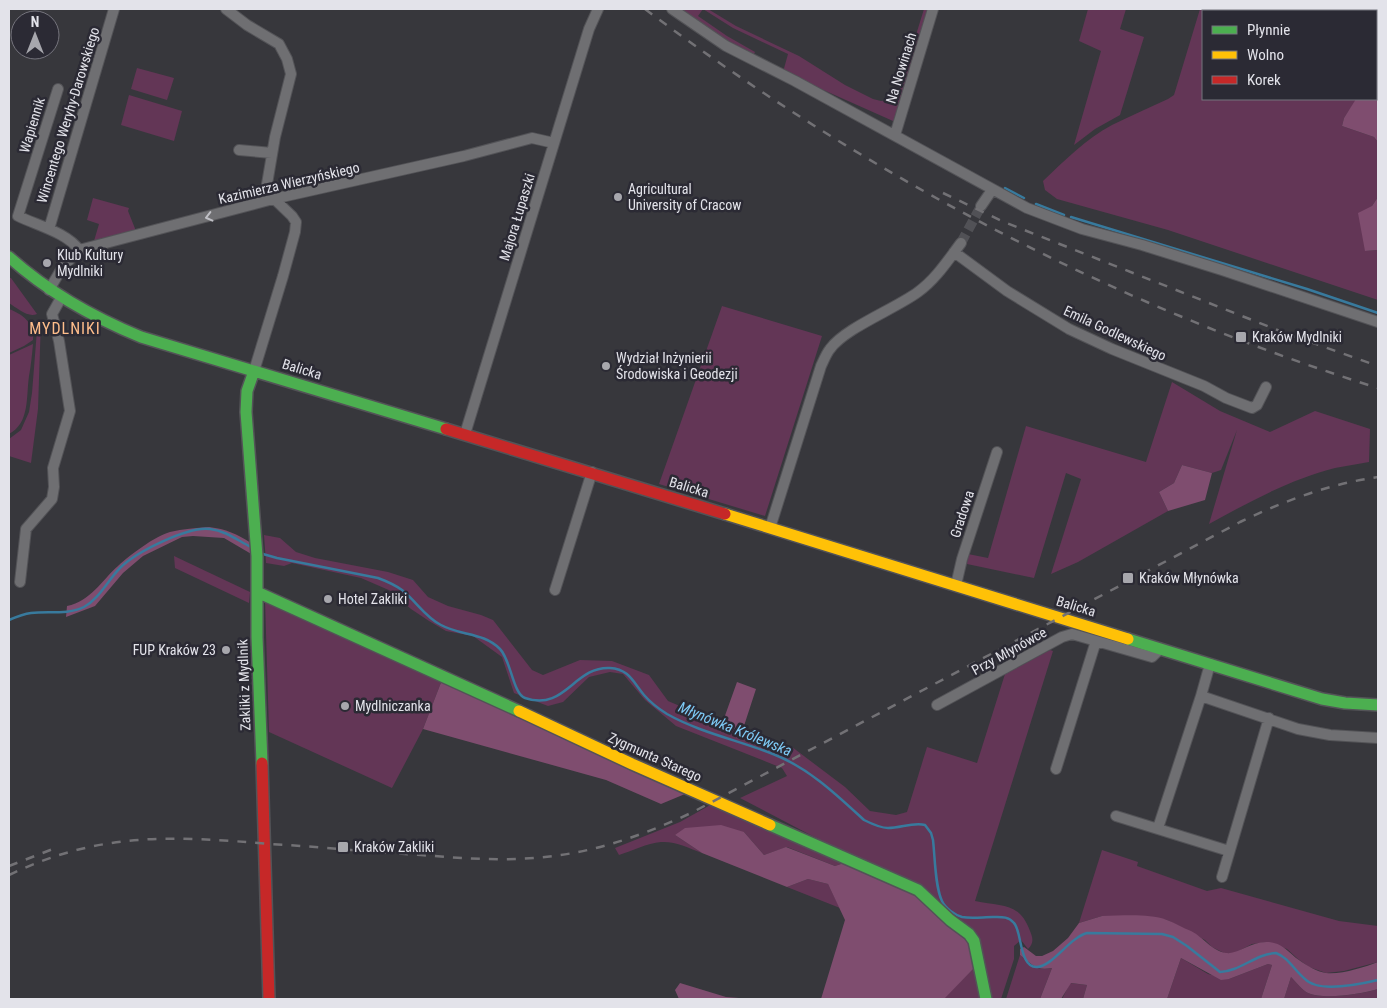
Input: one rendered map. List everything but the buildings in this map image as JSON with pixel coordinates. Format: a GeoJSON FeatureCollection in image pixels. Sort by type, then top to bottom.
{"type":"FeatureCollection","features":[{"type":"Feature","properties":{"kind":"street","name":"Wincentego Weryhy-Darowskiego"},"geometry":{"type":"LineString","coordinates":[[49,229],[114,9]]}},
{"type":"Feature","properties":{"kind":"street"},"geometry":{"type":"LineString","coordinates":[[226,9],[247,25],[279,44],[287,59],[291,74],[272,152],[267,184],[268,193],[296,222],[283,276],[254,371]]}},
{"type":"Feature","properties":{"kind":"street","name":"Majora Łupaszki"},"geometry":{"type":"LineString","coordinates":[[465,434],[589,29],[598,9]]}},
{"type":"Feature","properties":{"kind":"street"},"geometry":{"type":"LineString","coordinates":[[672,9],[726,46],[795,81],[1027,208],[1082,229],[1142,245],[1222,270],[1378,322]]}},
{"type":"Feature","properties":{"kind":"street","name":"Na Nowinach"},"geometry":{"type":"LineString","coordinates":[[895,135],[933,9]]}},
{"type":"Feature","properties":{"kind":"street","name":"Wapiennik"},"geometry":{"type":"LineString","coordinates":[[58,89],[18,216],[49,229],[72,242],[79,250]]}},
{"type":"Feature","properties":{"kind":"street","name":"Kazimierza Wierzyńskiego"},"geometry":{"type":"LineString","coordinates":[[79,250],[273,199],[442,161],[532,138],[554,143]]}},
{"type":"Feature","properties":{"kind":"street"},"geometry":{"type":"LineString","coordinates":[[239,150],[272,152]]}},
{"type":"Feature","properties":{"kind":"street"},"geometry":{"type":"LineString","coordinates":[[981,206],[992,190]]}},
{"type":"Feature","properties":{"kind":"street"},"geometry":{"type":"LineString","coordinates":[[770,528],[821,366],[831,348],[857,329],[920,291],[938,273],[961,243]]}},
{"type":"Feature","properties":{"kind":"street"},"geometry":{"type":"LineString","coordinates":[[49,290],[65,264],[79,250]]}},
{"type":"Feature","properties":{"kind":"street","name":"Emila Godlewskiego"},"geometry":{"type":"LineString","coordinates":[[954,252],[1007,291],[1068,329],[1204,386],[1226,398],[1252,408],[1257,405],[1266,387]]}},
{"type":"Feature","properties":{"kind":"street","name":"Balicka"},"geometry":{"type":"LineString","coordinates":[[10,260],[61,298],[126,331],[164,344],[592,472],[1333,701],[1358,705],[1378,705]]}},
{"type":"Feature","properties":{"kind":"street"},"geometry":{"type":"LineString","coordinates":[[20,582],[26,529],[52,499],[54,488],[53,468],[70,411],[59,341],[52,314],[61,298]]}},
{"type":"Feature","properties":{"kind":"street","name":"Zakliki z Mydlnik"},"geometry":{"type":"LineString","coordinates":[[254,371],[247,391],[246,412],[257,552],[269,999]]}},
{"type":"Feature","properties":{"kind":"street","name":"Gradowa"},"geometry":{"type":"LineString","coordinates":[[956,585],[962,559],[997,452]]}},
{"type":"Feature","properties":{"kind":"street"},"geometry":{"type":"LineString","coordinates":[[555,590],[592,472]]}},
{"type":"Feature","properties":{"kind":"street","name":"Zygmunta Starego"},"geometry":{"type":"LineString","coordinates":[[257,592],[471,688],[632,764],[918,890],[950,920],[969,934],[974,941],[986,999]]}},
{"type":"Feature","properties":{"kind":"street","name":"Przy Młynówce"},"geometry":{"type":"LineString","coordinates":[[937,705],[1062,636],[1072,634],[1152,657],[1160,649]]}},
{"type":"Feature","properties":{"kind":"street"},"geometry":{"type":"LineString","coordinates":[[1056,768],[1096,641]]}},
{"type":"Feature","properties":{"kind":"street"},"geometry":{"type":"LineString","coordinates":[[1158,828],[1210,664]]}},
{"type":"Feature","properties":{"kind":"street"},"geometry":{"type":"LineString","coordinates":[[1201,696],[1298,729],[1378,738]]}},
{"type":"Feature","properties":{"kind":"street"},"geometry":{"type":"LineString","coordinates":[[1222,877],[1269,718]]}},
{"type":"Feature","properties":{"kind":"street"},"geometry":{"type":"LineString","coordinates":[[1116,816],[1229,851]]}},
{"type":"Feature","properties":{"kind":"shaded area"},"geometry":{"type":"Polygon","coordinates":[[[675,9],[703,9],[698,16],[755,52],[752,58],[675,9]]]}},
{"type":"Feature","properties":{"kind":"shaded area"},"geometry":{"type":"Polygon","coordinates":[[[703,9],[708,9],[736,26],[799,56],[845,85],[881,101],[890,100],[898,93],[924,9],[931,9],[897,120],[893,121],[783,72],[788,54],[733,28],[703,9]]]}},
{"type":"Feature","properties":{"kind":"shaded area"},"geometry":{"type":"Polygon","coordinates":[[[1088,9],[1126,9],[1120,29],[1144,37],[1120,115],[1095,129],[1074,145],[1101,51],[1079,41],[1088,9]]]}},
{"type":"Feature","properties":{"kind":"shaded area"},"geometry":{"type":"Polygon","coordinates":[[[1200,9],[1241,9],[1202,10],[1202,100],[1356,100],[1344,118],[1342,126],[1374,137],[1378,142],[1378,197],[1372,206],[1365,251],[1378,250],[1378,300],[1168,230],[1057,199],[1045,190],[1043,181],[1093,137],[1112,125],[1174,95],[1200,9]]]}},
{"type":"Feature","properties":{"kind":"shaded area"},"geometry":{"type":"Polygon","coordinates":[[[1378,37],[1378,142],[1374,137],[1342,126],[1344,118],[1355,100],[1377,100],[1378,37]]]}},
{"type":"Feature","properties":{"kind":"shaded area"},"geometry":{"type":"Polygon","coordinates":[[[137,68],[174,78],[167,100],[131,89],[137,68]]]}},
{"type":"Feature","properties":{"kind":"shaded area"},"geometry":{"type":"Polygon","coordinates":[[[129,95],[182,111],[174,141],[121,125],[129,95]]]}},
{"type":"Feature","properties":{"kind":"shaded area"},"geometry":{"type":"Polygon","coordinates":[[[1378,197],[1378,250],[1365,251],[1358,213],[1372,206],[1378,197]]]}},
{"type":"Feature","properties":{"kind":"shaded area"},"geometry":{"type":"Polygon","coordinates":[[[93,198],[129,208],[128,211],[136,231],[94,241],[99,224],[87,220],[93,198]]]}},
{"type":"Feature","properties":{"kind":"shaded area"},"geometry":{"type":"Polygon","coordinates":[[[9,278],[11,278],[37,314],[26,314],[9,303],[9,278]]]}},
{"type":"Feature","properties":{"kind":"shaded area"},"geometry":{"type":"Polygon","coordinates":[[[722,306],[822,336],[765,516],[659,484],[722,306]]]}},
{"type":"Feature","properties":{"kind":"shaded area"},"geometry":{"type":"Polygon","coordinates":[[[9,309],[27,320],[32,329],[33,340],[9,353],[9,309]]]}},
{"type":"Feature","properties":{"kind":"shaded area"},"geometry":{"type":"Polygon","coordinates":[[[41,319],[38,409],[31,463],[9,456],[9,439],[21,430],[29,412],[37,330],[41,319]]]}},
{"type":"Feature","properties":{"kind":"shaded area"},"geometry":{"type":"Polygon","coordinates":[[[33,344],[26,409],[21,423],[9,434],[9,355],[33,344]]]}},
{"type":"Feature","properties":{"kind":"shaded area"},"geometry":{"type":"Polygon","coordinates":[[[1172,382],[1220,411],[1270,432],[1315,411],[1370,429],[1369,462],[1335,468],[1302,478],[1209,524],[1237,430],[1221,470],[1212,473],[1182,465],[1174,483],[1159,492],[1168,511],[1078,562],[1051,574],[1081,479],[1066,473],[1034,578],[967,564],[968,554],[988,558],[1026,426],[1146,462],[1172,382]]]}},
{"type":"Feature","properties":{"kind":"shaded area"},"geometry":{"type":"Polygon","coordinates":[[[1182,465],[1212,473],[1205,500],[1168,511],[1159,492],[1174,483],[1182,465]]]}},
{"type":"Feature","properties":{"kind":"shaded area"},"geometry":{"type":"Polygon","coordinates":[[[209,527],[231,532],[251,543],[253,555],[224,538],[182,537],[143,556],[123,573],[95,606],[66,617],[67,606],[83,600],[123,562],[150,542],[170,532],[209,527]]]}},
{"type":"Feature","properties":{"kind":"shaded area"},"geometry":{"type":"Polygon","coordinates":[[[264,535],[280,538],[296,552],[315,558],[388,572],[413,580],[428,597],[448,606],[493,620],[532,670],[543,675],[580,660],[612,661],[649,675],[668,701],[742,732],[770,742],[792,747],[845,787],[870,811],[896,815],[907,812],[927,747],[977,763],[1005,674],[1050,650],[1053,651],[975,901],[1001,905],[1015,910],[1026,921],[1032,936],[1032,943],[1028,949],[1021,940],[1014,946],[1014,959],[1001,999],[988,999],[980,951],[839,850],[740,798],[787,776],[782,768],[676,726],[645,700],[623,674],[610,672],[589,677],[563,702],[548,706],[514,693],[502,657],[473,636],[446,631],[411,609],[391,591],[361,578],[292,563],[284,566],[266,563],[264,535]]]}},
{"type":"Feature","properties":{"kind":"shaded area"},"geometry":{"type":"Polygon","coordinates":[[[174,556],[250,592],[249,603],[175,568],[174,556]]]}},
{"type":"Feature","properties":{"kind":"shaded area"},"geometry":{"type":"Polygon","coordinates":[[[265,600],[442,680],[423,729],[392,788],[269,732],[265,600]]]}},
{"type":"Feature","properties":{"kind":"shaded area"},"geometry":{"type":"Polygon","coordinates":[[[442,680],[685,794],[661,804],[606,780],[423,729],[442,680]]]}},
{"type":"Feature","properties":{"kind":"shaded area"},"geometry":{"type":"Polygon","coordinates":[[[737,682],[756,689],[742,732],[722,724],[737,682]]]}},
{"type":"Feature","properties":{"kind":"shaded area"},"geometry":{"type":"Polygon","coordinates":[[[712,804],[847,862],[835,866],[787,847],[764,855],[744,832],[675,835],[702,853],[682,845],[666,842],[650,844],[619,855],[615,848],[680,822],[712,804]]]}},
{"type":"Feature","properties":{"kind":"shaded area"},"geometry":{"type":"Polygon","coordinates":[[[721,825],[744,832],[764,855],[786,847],[835,866],[847,862],[920,894],[965,935],[977,965],[944,999],[821,999],[845,920],[828,884],[808,879],[787,887],[702,853],[675,835],[685,828],[721,825]]]}},
{"type":"Feature","properties":{"kind":"shaded area"},"geometry":{"type":"Polygon","coordinates":[[[1102,850],[1138,862],[1137,866],[1207,891],[1221,888],[1339,921],[1378,926],[1378,962],[1344,971],[1326,973],[1309,967],[1287,949],[1267,942],[1252,944],[1233,954],[1224,953],[1212,947],[1205,940],[1167,920],[1150,917],[1102,916],[1079,923],[1102,850]]]}},
{"type":"Feature","properties":{"kind":"shaded area"},"geometry":{"type":"Polygon","coordinates":[[[808,879],[828,884],[840,908],[787,887],[808,879]]]}},
{"type":"Feature","properties":{"kind":"shaded area"},"geometry":{"type":"Polygon","coordinates":[[[1102,916],[1143,916],[1167,920],[1191,931],[1216,950],[1226,953],[1236,952],[1253,944],[1266,942],[1278,944],[1308,966],[1326,973],[1345,972],[1378,962],[1378,989],[1343,996],[1315,995],[1306,992],[1291,977],[1284,999],[1261,999],[1272,965],[1268,964],[1229,979],[1221,980],[1181,958],[1167,999],[1083,999],[1087,985],[1071,983],[1061,999],[1040,999],[1052,968],[1038,968],[1020,955],[1020,949],[1024,947],[1036,956],[1042,956],[1053,951],[1068,938],[1079,923],[1102,916]]]}},
{"type":"Feature","properties":{"kind":"shaded area"},"geometry":{"type":"Polygon","coordinates":[[[1020,955],[1038,968],[1052,968],[1040,999],[1006,999],[1020,955]]]}},
{"type":"Feature","properties":{"kind":"shaded area"},"geometry":{"type":"Polygon","coordinates":[[[1181,958],[1208,974],[1229,979],[1268,964],[1272,965],[1261,999],[1167,999],[1181,958]]]}},
{"type":"Feature","properties":{"kind":"shaded area"},"geometry":{"type":"Polygon","coordinates":[[[977,965],[982,999],[944,999],[945,997],[977,965]]]}},
{"type":"Feature","properties":{"kind":"shaded area"},"geometry":{"type":"Polygon","coordinates":[[[1291,977],[1306,992],[1315,995],[1343,996],[1378,989],[1378,999],[1284,999],[1291,977]]]}},
{"type":"Feature","properties":{"kind":"shaded area"},"geometry":{"type":"Polygon","coordinates":[[[680,983],[726,997],[752,999],[679,999],[675,990],[680,983]]]}},
{"type":"Feature","properties":{"kind":"shaded area"},"geometry":{"type":"Polygon","coordinates":[[[1070,983],[1087,985],[1083,999],[1062,999],[1070,983]]]}},
{"type":"Feature","properties":{"kind":"waterway"},"geometry":{"type":"LineString","coordinates":[[1005,188],[1024,198]]}},
{"type":"Feature","properties":{"kind":"waterway"},"geometry":{"type":"LineString","coordinates":[[1036,204],[1064,215]]}},
{"type":"Feature","properties":{"kind":"waterway"},"geometry":{"type":"LineString","coordinates":[[1071,217],[1307,289],[1378,313]]}},
{"type":"Feature","properties":{"kind":"waterway","name":"Młynówka Królewska"},"geometry":{"type":"LineString","coordinates":[[9,620],[28,613],[65,612],[84,607],[94,599],[120,568],[128,562],[163,541],[189,532],[200,529],[216,530],[251,547]]}},
{"type":"Feature","properties":{"kind":"waterway","name":"Młynówka Królewska"},"geometry":{"type":"LineString","coordinates":[[263,554],[378,578],[393,585],[407,594],[435,622],[456,631],[479,637],[500,649],[504,654],[518,690],[525,698],[539,701],[550,699],[587,674],[598,669],[616,669],[630,677],[644,695],[667,714],[680,721],[786,760],[822,783],[864,820],[885,828],[916,824],[925,825],[931,833],[933,840],[937,880],[943,904],[956,915],[962,917],[1002,917],[1012,921],[1017,927],[1024,956],[1031,966],[1037,967],[1049,962],[1074,940],[1087,933],[1162,934],[1173,937],[1187,946],[1220,972],[1235,969],[1261,956],[1276,953],[1288,961],[1305,979],[1320,986],[1361,984],[1378,980]]}},
{"type":"Feature","properties":{"kind":"tunnel"},"geometry":{"type":"LineString","coordinates":[[961,243],[981,206]]}},
{"type":"Feature","properties":{"kind":"railway"},"geometry":{"type":"LineString","coordinates":[[645,9],[729,70],[816,127],[905,180],[996,230],[1089,276],[1184,318],[1280,355],[1378,388]]}},
{"type":"Feature","properties":{"kind":"railway"},"geometry":{"type":"LineString","coordinates":[[943,193],[1004,222],[1285,333],[1378,366]]}},
{"type":"Feature","properties":{"kind":"railway"},"geometry":{"type":"LineString","coordinates":[[9,875],[75,850],[138,840],[202,839],[492,859],[555,856],[616,843],[655,829],[693,812],[1240,522],[1307,494],[1342,484],[1378,477]]}},
{"type":"Feature","properties":{"kind":"railway"},"geometry":{"type":"LineString","coordinates":[[9,866],[53,849]]}},
{"type":"Feature","properties":{"kind":"traffic: fast"},"geometry":{"type":"LineString","coordinates":[[9,257],[24,270],[71,303],[141,337],[446,429]]}},
{"type":"Feature","properties":{"kind":"traffic: fast"},"geometry":{"type":"LineString","coordinates":[[254,371],[247,391],[246,412],[257,556],[257,637],[262,763]]}},
{"type":"Feature","properties":{"kind":"traffic: fast"},"geometry":{"type":"LineString","coordinates":[[257,592],[519,711]]}},
{"type":"Feature","properties":{"kind":"traffic: fast"},"geometry":{"type":"LineString","coordinates":[[1128,639],[1322,699],[1345,703],[1378,705]]}},
{"type":"Feature","properties":{"kind":"traffic: fast"},"geometry":{"type":"LineString","coordinates":[[770,825],[918,890],[950,920],[969,934],[974,941],[986,999]]}},
{"type":"Feature","properties":{"kind":"traffic: slow"},"geometry":{"type":"LineString","coordinates":[[725,514],[1128,639]]}},
{"type":"Feature","properties":{"kind":"traffic: slow"},"geometry":{"type":"LineString","coordinates":[[519,711],[632,764],[770,825]]}},
{"type":"Feature","properties":{"kind":"traffic: jam"},"geometry":{"type":"LineString","coordinates":[[446,429],[725,514]]}},
{"type":"Feature","properties":{"kind":"traffic: jam"},"geometry":{"type":"LineString","coordinates":[[262,763],[269,999]]}},
{"type":"Feature","properties":{"kind":"place","name":"Agricultural University of Cracow"},"geometry":{"type":"Point","coordinates":[618,197]}},
{"type":"Feature","properties":{"kind":"place","name":"Klub Kultury Mydlniki"},"geometry":{"type":"Point","coordinates":[47,263]}},
{"type":"Feature","properties":{"kind":"place","name":"Kraków Mydlniki"},"geometry":{"type":"Point","coordinates":[1241,337]}},
{"type":"Feature","properties":{"kind":"place","name":"Wydział Inżynierii Środowiska i Geodezji"},"geometry":{"type":"Point","coordinates":[606,366]}},
{"type":"Feature","properties":{"kind":"place","name":"Kraków Młynówka"},"geometry":{"type":"Point","coordinates":[1128,578]}},
{"type":"Feature","properties":{"kind":"place","name":"Hotel Zakliki"},"geometry":{"type":"Point","coordinates":[328,599]}},
{"type":"Feature","properties":{"kind":"place","name":"FUP Kraków 23"},"geometry":{"type":"Point","coordinates":[226,650]}},
{"type":"Feature","properties":{"kind":"place","name":"Mydlniczanka"},"geometry":{"type":"Point","coordinates":[345,706]}},
{"type":"Feature","properties":{"kind":"place","name":"Kraków Zakliki"},"geometry":{"type":"Point","coordinates":[343,847]}},
{"type":"Feature","properties":{"kind":"district","name":"MYDLNIKI"},"geometry":{"type":"Point","coordinates":[65,328]}}]}
